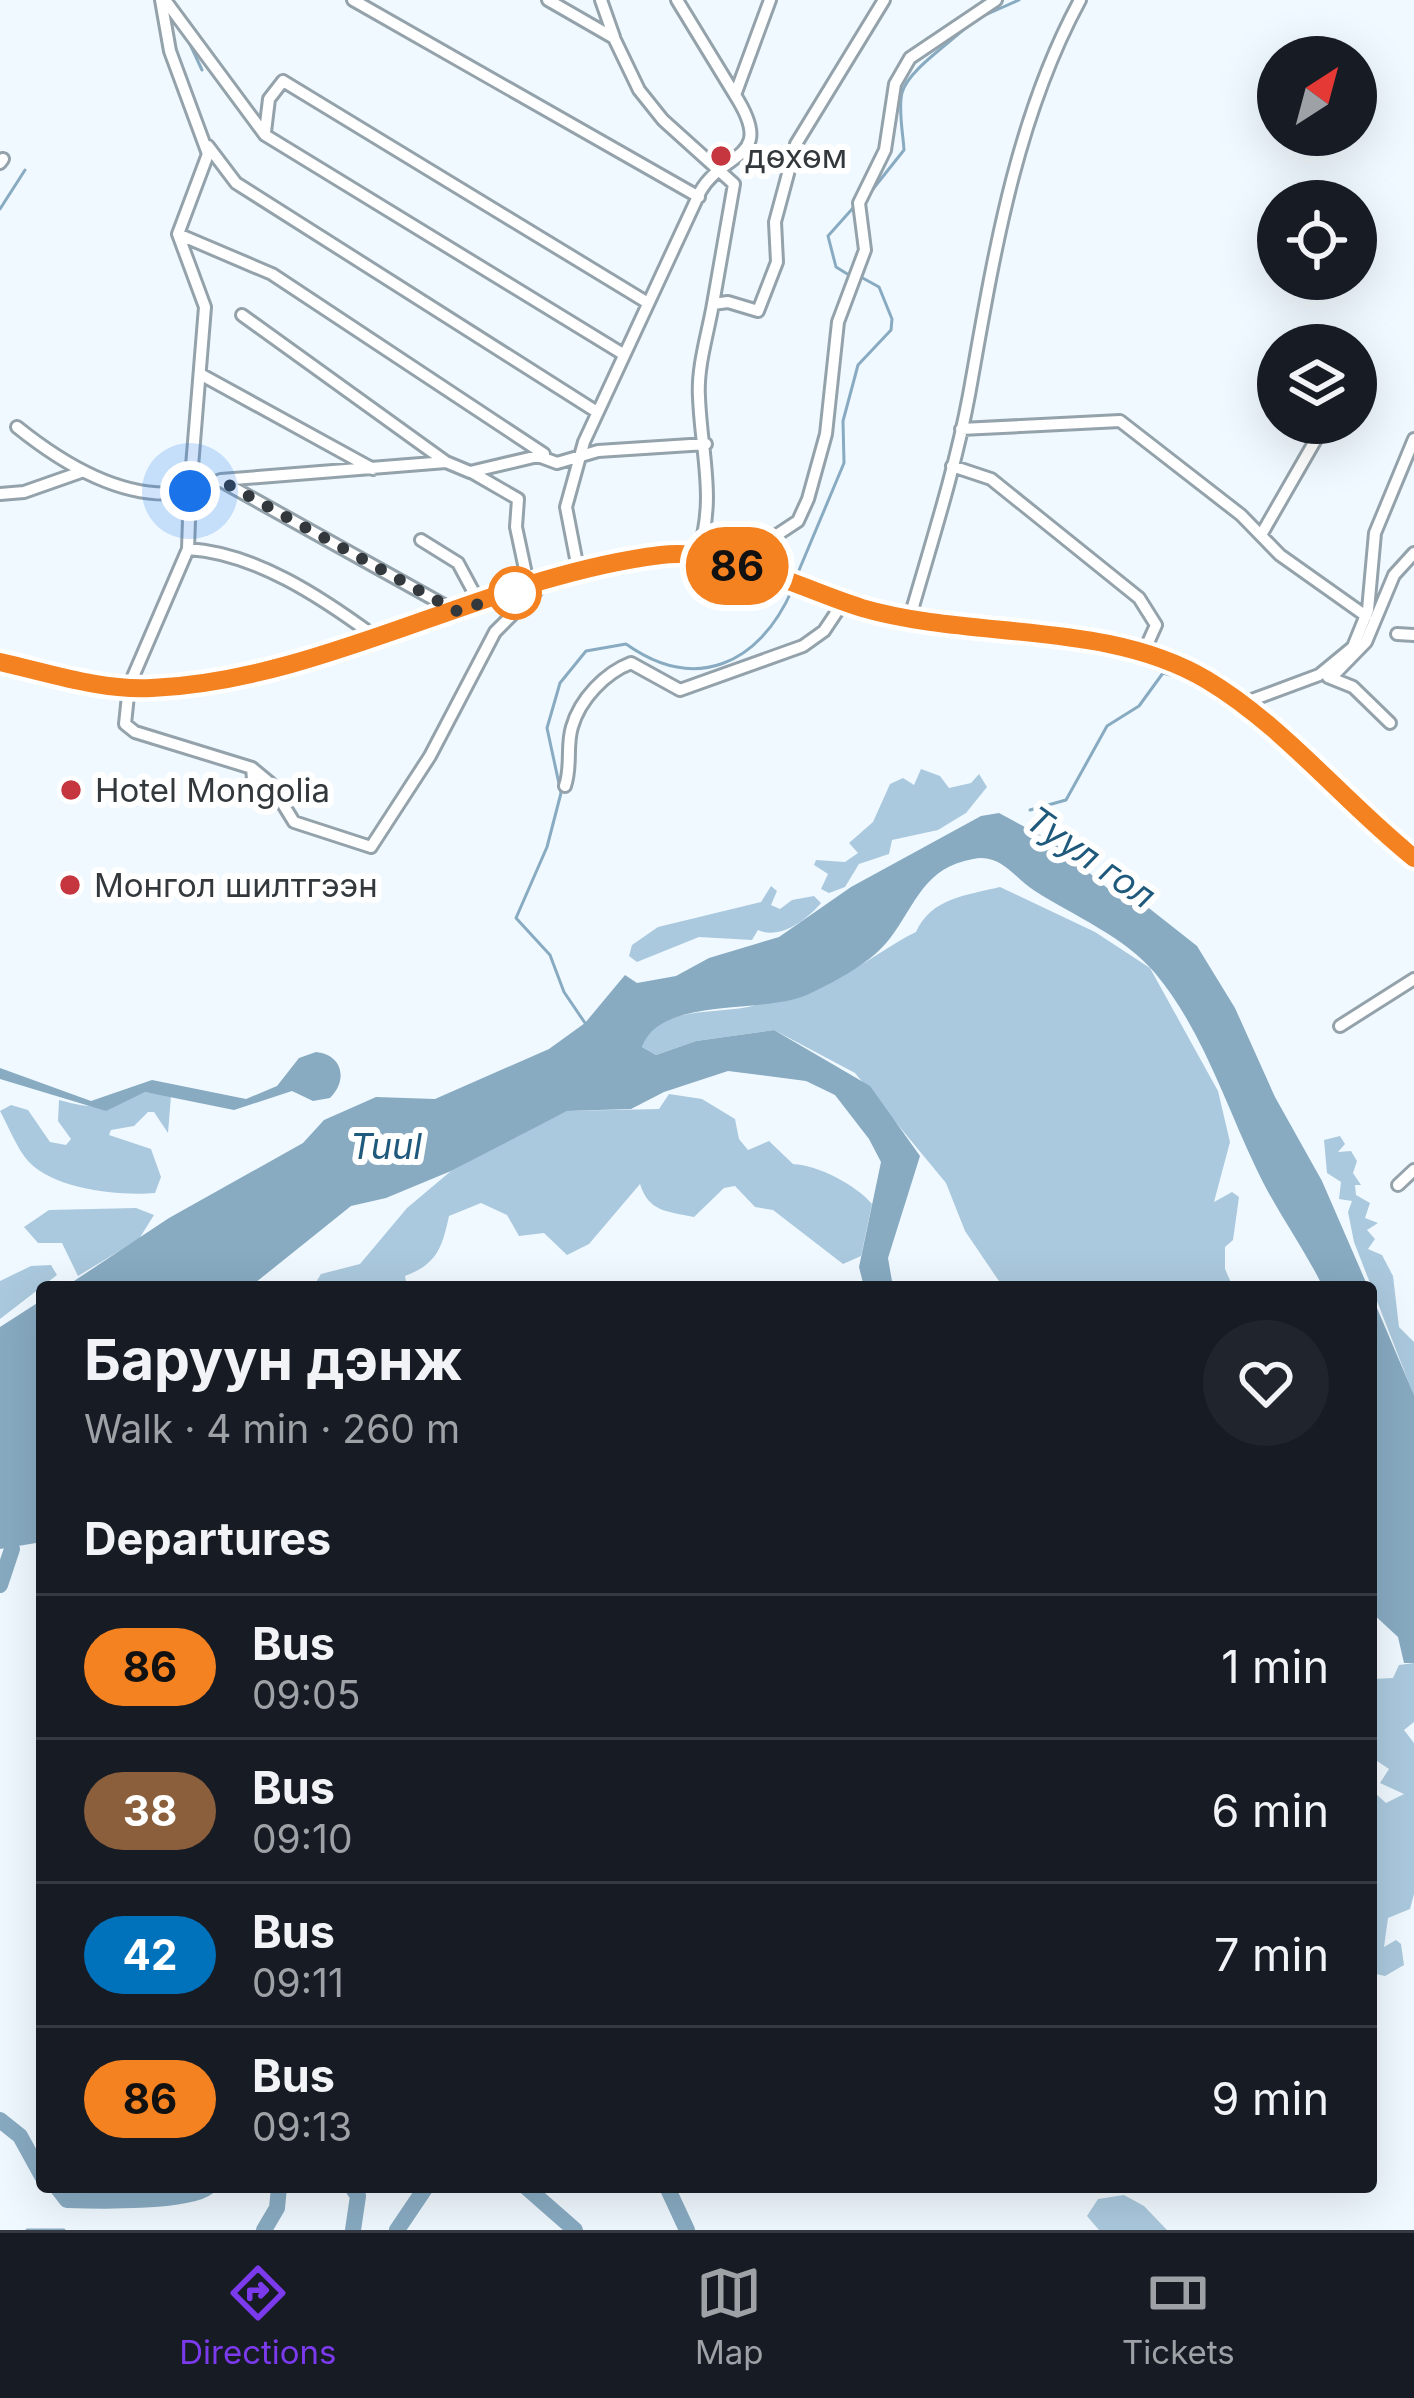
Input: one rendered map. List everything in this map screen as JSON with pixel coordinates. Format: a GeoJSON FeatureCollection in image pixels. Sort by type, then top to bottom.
{"type":"FeatureCollection","features":[{"type":"Feature","properties":{"kind":"main road"},"geometry":{"type":"LineString","coordinates":[[0,662],[129,686],[232,678],[579,574],[664,554],[697,556],[910,617],[1094,643],[1207,680],[1241,704],[1414,858]]}},
{"type":"Feature","properties":{"kind":"street"},"geometry":{"type":"LineString","coordinates":[[163,0],[265,135],[623,354]]}},
{"type":"Feature","properties":{"kind":"street"},"geometry":{"type":"LineString","coordinates":[[163,0],[170,51],[206,144],[236,183],[597,412]]}},
{"type":"Feature","properties":{"kind":"street"},"geometry":{"type":"LineString","coordinates":[[352,0],[699,197]]}},
{"type":"Feature","properties":{"kind":"street"},"geometry":{"type":"LineString","coordinates":[[548,0],[614,38]]}},
{"type":"Feature","properties":{"kind":"street"},"geometry":{"type":"LineString","coordinates":[[601,0],[639,90],[734,184],[698,394],[706,445],[708,525],[697,556]]}},
{"type":"Feature","properties":{"kind":"street"},"geometry":{"type":"LineString","coordinates":[[579,574],[566,507],[597,412],[699,197],[716,171],[731,166],[751,139],[751,121],[677,0]]}},
{"type":"Feature","properties":{"kind":"street"},"geometry":{"type":"LineString","coordinates":[[735,95],[770,0]]}},
{"type":"Feature","properties":{"kind":"street"},"geometry":{"type":"LineString","coordinates":[[713,304],[728,302],[758,311],[777,262],[776,222],[796,144],[884,0]]}},
{"type":"Feature","properties":{"kind":"street"},"geometry":{"type":"LineString","coordinates":[[758,548],[798,521],[808,499],[826,434],[838,322],[865,250],[859,203],[886,151],[895,84],[910,58],[997,0]]}},
{"type":"Feature","properties":{"kind":"street"},"geometry":{"type":"LineString","coordinates":[[910,617],[961,429],[1006,195],[1050,63],[1081,0]]}},
{"type":"Feature","properties":{"kind":"street"},"geometry":{"type":"LineString","coordinates":[[265,135],[268,99],[283,80],[648,303]]}},
{"type":"Feature","properties":{"kind":"street"},"geometry":{"type":"LineString","coordinates":[[206,144],[205,163],[178,234],[205,307],[188,549],[129,686],[125,724],[135,732],[253,773],[270,783],[294,822],[371,847],[430,757],[496,632],[536,587],[516,527],[518,499],[446,462],[242,315]]}},
{"type":"Feature","properties":{"kind":"street"},"geometry":{"type":"LineString","coordinates":[[178,234],[272,274],[557,463]]}},
{"type":"Feature","properties":{"kind":"street"},"geometry":{"type":"LineString","coordinates":[[200,374],[376,470]]}},
{"type":"Feature","properties":{"kind":"street"},"geometry":{"type":"LineString","coordinates":[[961,429],[1120,422],[1280,555],[1366,616]]}},
{"type":"Feature","properties":{"kind":"street"},"geometry":{"type":"LineString","coordinates":[[17,427],[81,472],[147,492],[190,491],[220,480],[446,462]]}},
{"type":"Feature","properties":{"kind":"street"},"geometry":{"type":"LineString","coordinates":[[1325,677],[1347,655],[1366,616],[1375,532],[1414,440]]}},
{"type":"Feature","properties":{"kind":"street"},"geometry":{"type":"LineString","coordinates":[[1261,535],[1313,444]]}},
{"type":"Feature","properties":{"kind":"street"},"geometry":{"type":"LineString","coordinates":[[470,472],[538,456],[557,463],[598,451],[706,445]]}},
{"type":"Feature","properties":{"kind":"street"},"geometry":{"type":"LineString","coordinates":[[952,466],[991,479],[1139,598],[1156,625],[1142,656]]}},
{"type":"Feature","properties":{"kind":"street"},"geometry":{"type":"LineString","coordinates":[[0,494],[24,493],[81,472]]}},
{"type":"Feature","properties":{"kind":"street"},"geometry":{"type":"LineString","coordinates":[[220,480],[456,611]]}},
{"type":"Feature","properties":{"kind":"street"},"geometry":{"type":"LineString","coordinates":[[421,540],[458,563],[480,604]]}},
{"type":"Feature","properties":{"kind":"street"},"geometry":{"type":"LineString","coordinates":[[188,549],[208,550],[277,575],[374,636]]}},
{"type":"Feature","properties":{"kind":"street"},"geometry":{"type":"LineString","coordinates":[[1241,704],[1325,677],[1366,642],[1394,575],[1414,553]]}},
{"type":"Feature","properties":{"kind":"street"},"geometry":{"type":"LineString","coordinates":[[565,787],[572,764],[572,727],[606,673],[631,663],[680,690],[803,646],[824,631],[844,601]]}},
{"type":"Feature","properties":{"kind":"street"},"geometry":{"type":"LineString","coordinates":[[1397,634],[1414,635]]}},
{"type":"Feature","properties":{"kind":"street"},"geometry":{"type":"LineString","coordinates":[[1325,677],[1353,687],[1390,723]]}},
{"type":"Feature","properties":{"kind":"street"},"geometry":{"type":"LineString","coordinates":[[1340,1026],[1414,979]]}},
{"type":"Feature","properties":{"kind":"street"},"geometry":{"type":"LineString","coordinates":[[1398,1185],[1414,1170]]}},
{"type":"Feature","properties":{"kind":"shaded area"},"geometry":{"type":"Polygon","coordinates":[[[921,769],[940,776],[949,788],[971,783],[979,774],[987,787],[966,813],[938,830],[892,840],[889,854],[859,864],[845,887],[829,893],[821,889],[828,874],[814,865],[816,860],[845,862],[858,853],[849,843],[873,822],[890,784],[903,778],[914,785],[921,769]]]}},
{"type":"Feature","properties":{"kind":"shaded area"},"geometry":{"type":"Polygon","coordinates":[[[771,886],[777,891],[771,905],[780,909],[792,900],[814,896],[821,903],[792,927],[775,933],[758,930],[752,940],[699,937],[637,962],[629,956],[632,945],[658,927],[761,902],[771,886]]]}},
{"type":"Feature","properties":{"kind":"shaded area"},"geometry":{"type":"Polygon","coordinates":[[[1000,887],[1095,932],[1150,968],[1218,1091],[1230,1142],[1214,1202],[1232,1192],[1239,1197],[1233,1240],[1225,1247],[1230,1281],[999,1281],[965,1231],[946,1183],[855,1073],[774,1030],[696,1041],[656,1055],[642,1047],[650,1033],[674,1018],[752,1006],[859,966],[916,932],[940,905],[1000,887]]]}},
{"type":"Feature","properties":{"kind":"shaded area"},"geometry":{"type":"Polygon","coordinates":[[[145,1092],[171,1096],[168,1133],[154,1112],[148,1112],[134,1126],[111,1130],[109,1135],[151,1149],[161,1177],[155,1193],[106,1192],[54,1179],[28,1161],[0,1111],[11,1105],[28,1110],[50,1142],[66,1145],[71,1139],[58,1121],[59,1100],[97,1106],[145,1092]]]}},
{"type":"Feature","properties":{"kind":"shaded area"},"geometry":{"type":"Polygon","coordinates":[[[669,1094],[702,1099],[735,1119],[739,1139],[748,1150],[769,1141],[793,1164],[847,1183],[872,1204],[861,1256],[843,1264],[773,1210],[755,1207],[735,1186],[724,1188],[694,1217],[654,1205],[640,1184],[589,1244],[567,1255],[544,1233],[519,1236],[507,1215],[481,1203],[449,1216],[436,1254],[405,1276],[406,1281],[317,1281],[321,1274],[360,1264],[407,1208],[451,1171],[542,1121],[567,1111],[659,1109],[669,1094]]]}},
{"type":"Feature","properties":{"kind":"shaded area"},"geometry":{"type":"Polygon","coordinates":[[[1340,1136],[1345,1144],[1338,1152],[1351,1151],[1357,1161],[1353,1173],[1361,1185],[1355,1185],[1356,1195],[1370,1203],[1365,1218],[1378,1223],[1367,1230],[1375,1239],[1368,1249],[1382,1255],[1393,1276],[1399,1327],[1414,1342],[1414,1396],[1377,1301],[1377,1281],[1369,1281],[1354,1242],[1348,1212],[1352,1201],[1339,1199],[1341,1182],[1327,1173],[1324,1140],[1340,1136]]]}},
{"type":"Feature","properties":{"kind":"shaded area"},"geometry":{"type":"Polygon","coordinates":[[[136,1208],[154,1215],[139,1239],[78,1276],[62,1243],[38,1243],[24,1227],[49,1210],[136,1208]]]}},
{"type":"Feature","properties":{"kind":"shaded area"},"geometry":{"type":"Polygon","coordinates":[[[51,1265],[57,1275],[49,1281],[36,1281],[36,1291],[0,1319],[0,1281],[31,1266],[51,1265]]]}},
{"type":"Feature","properties":{"kind":"shaded area"},"geometry":{"type":"Polygon","coordinates":[[[1414,1663],[1414,1722],[1404,1730],[1414,1743],[1414,1894],[1410,1909],[1388,1918],[1384,1947],[1396,1940],[1401,1944],[1404,1965],[1385,1976],[1377,1974],[1377,1795],[1386,1803],[1404,1794],[1380,1783],[1389,1769],[1377,1761],[1377,1679],[1393,1678],[1399,1665],[1414,1663]]]}},
{"type":"Feature","properties":{"kind":"shaded area"},"geometry":{"type":"Polygon","coordinates":[[[1124,2195],[1144,2206],[1167,2230],[1099,2230],[1087,2216],[1098,2199],[1124,2195]]]}},
{"type":"Feature","properties":{"kind":"water","name":"Tuul"},"geometry":{"type":"Polygon","coordinates":[[[999,813],[1053,842],[1113,893],[1145,905],[1197,946],[1235,1008],[1275,1097],[1322,1181],[1365,1281],[1320,1281],[1264,1183],[1199,1042],[1155,973],[1114,938],[1035,891],[999,863],[983,858],[956,864],[932,878],[883,946],[842,977],[791,1000],[670,1020],[653,1031],[642,1047],[656,1055],[696,1041],[774,1030],[870,1086],[920,1156],[888,1258],[892,1281],[862,1281],[859,1267],[881,1162],[835,1095],[806,1081],[728,1071],[664,1092],[631,1109],[567,1111],[451,1171],[386,1198],[351,1206],[257,1281],[74,1281],[169,1218],[303,1143],[324,1120],[376,1097],[435,1099],[549,1049],[585,1023],[625,975],[637,983],[676,976],[709,958],[779,937],[851,887],[981,816],[999,813]]]}},
{"type":"Feature","properties":{"kind":"water"},"geometry":{"type":"Polygon","coordinates":[[[316,1052],[332,1058],[340,1069],[339,1084],[330,1098],[313,1101],[292,1091],[234,1110],[145,1092],[106,1111],[0,1079],[0,1068],[91,1101],[152,1080],[246,1099],[277,1086],[299,1058],[316,1052]]]}},
{"type":"Feature","properties":{"kind":"water"},"geometry":{"type":"Polygon","coordinates":[[[36,1304],[36,1543],[0,1549],[0,1327],[36,1304]]]}},
{"type":"Feature","properties":{"kind":"water"},"geometry":{"type":"Polygon","coordinates":[[[1377,1308],[1414,1395],[1414,1663],[1404,1663],[1398,1637],[1377,1618],[1377,1308]]]}},
{"type":"Feature","properties":{"kind":"waterway"},"geometry":{"type":"LineString","coordinates":[[983,16],[1019,0]]}},
{"type":"Feature","properties":{"kind":"waterway"},"geometry":{"type":"LineString","coordinates":[[869,194],[904,150],[900,106],[906,84],[974,20]]}},
{"type":"Feature","properties":{"kind":"waterway"},"geometry":{"type":"LineString","coordinates":[[189,42],[202,70]]}},
{"type":"Feature","properties":{"kind":"waterway"},"geometry":{"type":"LineString","coordinates":[[0,209],[25,170]]}},
{"type":"Feature","properties":{"kind":"waterway"},"geometry":{"type":"LineString","coordinates":[[849,275],[836,267],[828,236],[853,208]]}},
{"type":"Feature","properties":{"kind":"waterway"},"geometry":{"type":"LineString","coordinates":[[797,575],[844,463],[843,421],[858,365],[891,330],[892,319],[879,287],[859,276]]}},
{"type":"Feature","properties":{"kind":"waterway"},"geometry":{"type":"LineString","coordinates":[[585,1023],[564,992],[550,955],[516,918],[547,847],[561,793],[547,728],[560,683],[586,651],[626,644],[676,667],[722,664],[762,637],[792,590]]}},
{"type":"Feature","properties":{"kind":"waterway","name":"Туул гол"},"geometry":{"type":"LineString","coordinates":[[1030,810],[1066,800],[1107,726],[1139,706],[1163,673],[1178,677]]}},
{"type":"Feature","properties":{"kind":"waterway"},"geometry":{"type":"LineString","coordinates":[[0,1585],[12,1549]]}},
{"type":"Feature","properties":{"kind":"waterway"},"geometry":{"type":"LineString","coordinates":[[0,2120],[20,2136],[36,2165]]}},
{"type":"Feature","properties":{"kind":"waterway"},"geometry":{"type":"LineString","coordinates":[[62,2193],[67,2200],[98,2201],[193,2193]]}},
{"type":"Feature","properties":{"kind":"waterway"},"geometry":{"type":"LineString","coordinates":[[264,2230],[277,2208],[278,2193]]}},
{"type":"Feature","properties":{"kind":"waterway"},"geometry":{"type":"LineString","coordinates":[[353,2230],[356,2193]]}},
{"type":"Feature","properties":{"kind":"waterway"},"geometry":{"type":"LineString","coordinates":[[397,2230],[422,2193]]}},
{"type":"Feature","properties":{"kind":"waterway"},"geometry":{"type":"LineString","coordinates":[[533,2193],[575,2230]]}},
{"type":"Feature","properties":{"kind":"waterway"},"geometry":{"type":"LineString","coordinates":[[670,2193],[687,2230]]}},
{"type":"Feature","properties":{"kind":"waterway"},"geometry":{"type":"LineString","coordinates":[[27,2230],[64,2230]]}},
{"type":"Feature","properties":{"kind":"bus line","name":"86"},"geometry":{"type":"LineString","coordinates":[[0,662],[93,683],[149,688],[232,678],[593,570],[664,554],[697,556],[865,608],[1094,643],[1173,663],[1241,704],[1414,858]]}},
{"type":"Feature","properties":{"kind":"place","name":"дөхөм"},"geometry":{"type":"Point","coordinates":[721,156]}},
{"type":"Feature","properties":{"kind":"place","name":"Hotel Mongolia"},"geometry":{"type":"Point","coordinates":[71,790]}},
{"type":"Feature","properties":{"kind":"place","name":"Монгол шилтгээн"},"geometry":{"type":"Point","coordinates":[70,885]}},
{"type":"Feature","properties":{"kind":"route"},"geometry":{"type":"LineString","coordinates":[[190,491],[220,480],[456,611],[515,593]]}}]}
